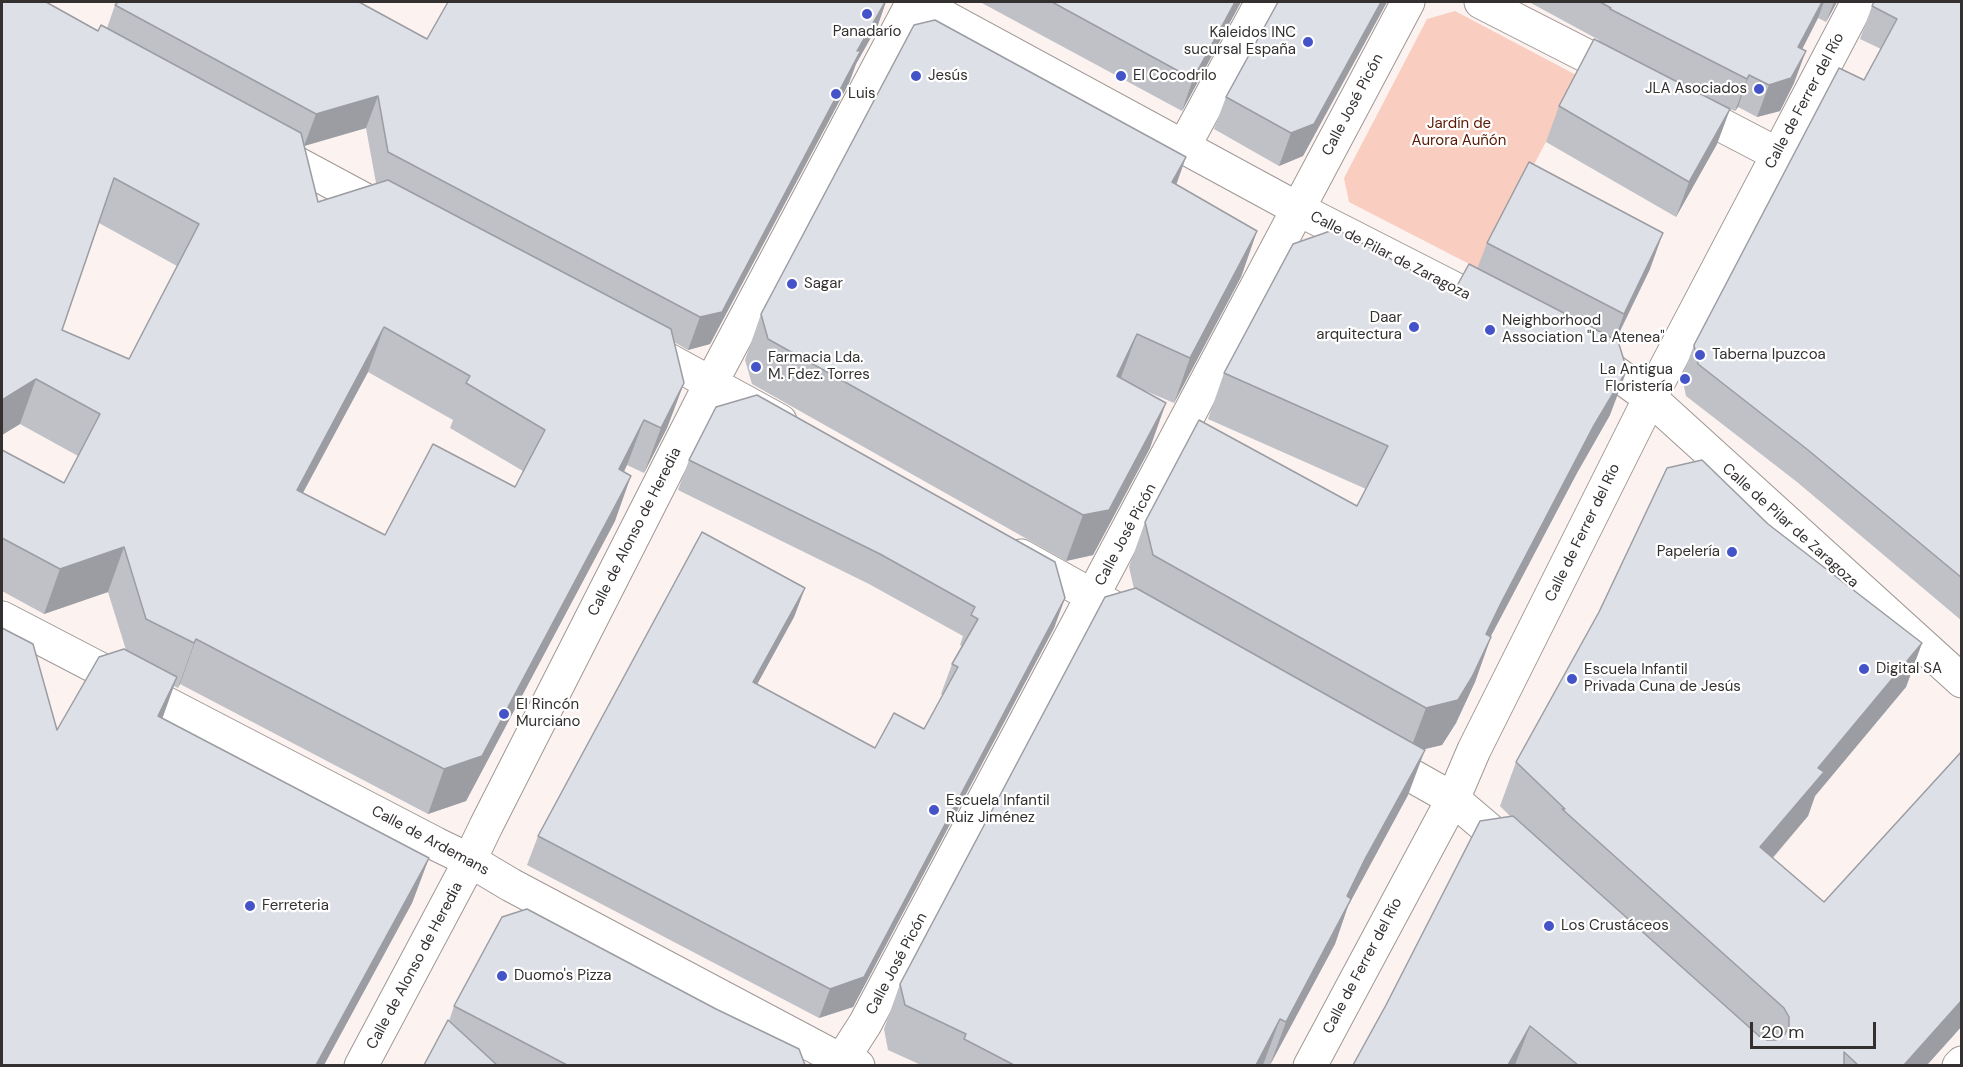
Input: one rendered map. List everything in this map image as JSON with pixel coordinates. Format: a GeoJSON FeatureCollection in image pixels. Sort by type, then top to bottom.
{"type":"FeatureCollection","features":[{"type":"Feature","properties":{"kind":"street","name":"Calle de Alonso de Heredia"},"geometry":{"type":"LineString","coordinates":[[362,1065],[462,876],[711,383],[913,2]]}},
{"type":"Feature","properties":{"kind":"street","name":"Calle de Pilar de Zaragoza"},"geometry":{"type":"LineString","coordinates":[[917,2],[1298,208],[1518,321]]}},
{"type":"Feature","properties":{"kind":"street"},"geometry":{"type":"LineString","coordinates":[[1184,146],[1262,2]]}},
{"type":"Feature","properties":{"kind":"street","name":"Calle José Picón"},"geometry":{"type":"LineString","coordinates":[[846,1063],[1408,2]]}},
{"type":"Feature","properties":{"kind":"street"},"geometry":{"type":"LineString","coordinates":[[1481,2],[1777,154]]}},
{"type":"Feature","properties":{"kind":"street","name":"Calle de Ferrer del Río"},"geometry":{"type":"LineString","coordinates":[[1310,1065],[1453,800],[1474,750],[1650,398],[1858,2]]}},
{"type":"Feature","properties":{"kind":"street"},"geometry":{"type":"LineString","coordinates":[[251,139],[418,228]]}},
{"type":"Feature","properties":{"kind":"street"},"geometry":{"type":"LineString","coordinates":[[617,333],[804,435]]}},
{"type":"Feature","properties":{"kind":"street","name":"Calle de Pilar de Zaragoza"},"geometry":{"type":"LineString","coordinates":[[1560,343],[1613,371],[1650,398],[1962,681]]}},
{"type":"Feature","properties":{"kind":"street"},"geometry":{"type":"LineString","coordinates":[[1000,544],[1165,636]]}},
{"type":"Feature","properties":{"kind":"street","name":"Calle de Ardemans"},"geometry":{"type":"LineString","coordinates":[[2,618],[469,860],[511,885],[846,1063]]}},
{"type":"Feature","properties":{"kind":"street"},"geometry":{"type":"LineString","coordinates":[[1350,741],[1453,800],[1533,868]]}},
{"type":"Feature","properties":{"kind":"green space","name":"Jardín de Aurora Auñón"},"geometry":{"type":"Polygon","coordinates":[[[1455,11],[1580,77],[1479,269],[1349,202],[1344,178],[1427,19],[1455,11]]]}},
{"type":"Feature","properties":{"kind":"building"},"geometry":{"type":"Polygon","coordinates":[[[2,2],[46,2],[98,31],[101,25],[301,133],[318,202],[388,180],[671,329],[684,383],[661,428],[644,420],[619,469],[631,476],[482,756],[444,769],[196,639],[194,643],[146,619],[124,547],[60,569],[2,538],[2,450],[64,483],[100,414],[36,379],[2,400],[2,2]],[[114,178],[62,330],[129,359],[199,224],[114,178]],[[384,327],[297,490],[385,535],[433,444],[515,487],[545,430],[466,383],[470,376],[384,327]]]}},
{"type":"Feature","properties":{"kind":"building"},"geometry":{"type":"Polygon","coordinates":[[[118,2],[359,2],[427,39],[448,2],[885,2],[857,51],[861,50],[722,312],[700,317],[388,152],[378,96],[316,114],[115,5],[118,2]]]}},
{"type":"Feature","properties":{"kind":"building"},"geometry":{"type":"Polygon","coordinates":[[[1052,2],[1235,2],[1193,79],[1052,2]]]}},
{"type":"Feature","properties":{"kind":"building"},"geometry":{"type":"Polygon","coordinates":[[[1278,2],[1381,2],[1314,124],[1291,133],[1226,97],[1278,2]]]}},
{"type":"Feature","properties":{"kind":"building"},"geometry":{"type":"Polygon","coordinates":[[[1600,2],[1822,2],[1798,47],[1806,51],[1791,78],[1769,85],[1749,75],[1747,79],[1600,2]]]}},
{"type":"Feature","properties":{"kind":"building"},"geometry":{"type":"Polygon","coordinates":[[[1874,2],[1962,2],[1962,578],[1808,450],[1698,364],[1694,345],[1839,68],[1864,80],[1897,19],[1872,6],[1874,2]]]}},
{"type":"Feature","properties":{"kind":"building"},"geometry":{"type":"Polygon","coordinates":[[[935,20],[1186,157],[1172,182],[1257,231],[1190,358],[1137,334],[1117,376],[1166,403],[1109,510],[1083,515],[768,339],[761,314],[914,25],[935,20]]]}},
{"type":"Feature","properties":{"kind":"building"},"geometry":{"type":"Polygon","coordinates":[[[1594,39],[1730,109],[1689,182],[1559,106],[1594,39]]]}},
{"type":"Feature","properties":{"kind":"building"},"geometry":{"type":"Polygon","coordinates":[[[1529,162],[1663,233],[1624,314],[1487,243],[1529,162]]]}},
{"type":"Feature","properties":{"kind":"building"},"geometry":{"type":"Polygon","coordinates":[[[1336,229],[1453,293],[1469,264],[1618,341],[1627,370],[1593,427],[1501,603],[1486,634],[1491,637],[1472,677],[1458,700],[1426,708],[1153,555],[1145,522],[1199,420],[1357,506],[1388,446],[1224,373],[1293,244],[1336,229]]]}},
{"type":"Feature","properties":{"kind":"building"},"geometry":{"type":"Polygon","coordinates":[[[757,395],[1055,562],[1065,598],[864,977],[830,989],[538,836],[702,532],[805,588],[753,682],[875,748],[894,713],[924,729],[958,667],[952,664],[978,619],[971,615],[975,607],[880,554],[689,460],[716,407],[757,395]]]}},
{"type":"Feature","properties":{"kind":"building"},"geometry":{"type":"Polygon","coordinates":[[[1702,460],[1768,524],[1922,643],[1818,768],[1824,772],[1760,847],[1824,902],[1962,751],[1962,1000],[1904,1065],[1858,1065],[1844,1052],[1844,1065],[1578,1065],[1530,1026],[1508,1065],[1353,1065],[1480,821],[1513,816],[1759,1036],[1767,1040],[1776,1040],[1785,1034],[1789,1026],[1789,1017],[1784,1008],[1562,809],[1565,809],[1516,762],[1599,612],[1667,468],[1702,460]]]}},
{"type":"Feature","properties":{"kind":"building"},"geometry":{"type":"Polygon","coordinates":[[[1136,588],[1425,750],[1365,859],[1347,896],[1351,899],[1286,1022],[1280,1019],[1256,1065],[1014,1065],[964,1039],[966,1034],[905,1005],[900,984],[1105,597],[1136,588]]]}},
{"type":"Feature","properties":{"kind":"building"},"geometry":{"type":"Polygon","coordinates":[[[2,628],[33,644],[57,730],[99,657],[124,649],[177,677],[158,716],[429,858],[316,1065],[2,1065],[2,628]]]}},
{"type":"Feature","properties":{"kind":"building"},"geometry":{"type":"Polygon","coordinates":[[[527,909],[716,1009],[799,1049],[805,1065],[567,1065],[454,1006],[502,917],[527,909]]]}},
{"type":"Feature","properties":{"kind":"building"},"geometry":{"type":"Polygon","coordinates":[[[448,1020],[497,1065],[424,1065],[448,1020]]]}},
{"type":"Feature","properties":{"kind":"place","name":"Panadarío"},"geometry":{"type":"Point","coordinates":[867,14]}},
{"type":"Feature","properties":{"kind":"place","name":"Kaleidos INC sucursal España"},"geometry":{"type":"Point","coordinates":[1308,42]}},
{"type":"Feature","properties":{"kind":"place","name":"Jesús"},"geometry":{"type":"Point","coordinates":[916,76]}},
{"type":"Feature","properties":{"kind":"place","name":"El Cocodrilo"},"geometry":{"type":"Point","coordinates":[1121,76]}},
{"type":"Feature","properties":{"kind":"place","name":"JLA Asociados"},"geometry":{"type":"Point","coordinates":[1759,89]}},
{"type":"Feature","properties":{"kind":"place","name":"Luis"},"geometry":{"type":"Point","coordinates":[836,94]}},
{"type":"Feature","properties":{"kind":"place","name":"Sagar"},"geometry":{"type":"Point","coordinates":[792,284]}},
{"type":"Feature","properties":{"kind":"place","name":"Daar arquitectura"},"geometry":{"type":"Point","coordinates":[1414,327]}},
{"type":"Feature","properties":{"kind":"place","name":"Neighborhood Association \"La Atenea\""},"geometry":{"type":"Point","coordinates":[1490,330]}},
{"type":"Feature","properties":{"kind":"place","name":"Taberna Ipuzcoa"},"geometry":{"type":"Point","coordinates":[1700,355]}},
{"type":"Feature","properties":{"kind":"place","name":"Farmacia Lda. M. Fdez. Torres"},"geometry":{"type":"Point","coordinates":[756,367]}},
{"type":"Feature","properties":{"kind":"place","name":"La Antigua Floristería"},"geometry":{"type":"Point","coordinates":[1685,379]}},
{"type":"Feature","properties":{"kind":"place","name":"Papelería"},"geometry":{"type":"Point","coordinates":[1732,552]}},
{"type":"Feature","properties":{"kind":"place","name":"Digital SA"},"geometry":{"type":"Point","coordinates":[1864,669]}},
{"type":"Feature","properties":{"kind":"place","name":"Escuela Infantil Privada Cuna de Jesús"},"geometry":{"type":"Point","coordinates":[1572,679]}},
{"type":"Feature","properties":{"kind":"place","name":"El Rincón Murciano"},"geometry":{"type":"Point","coordinates":[504,714]}},
{"type":"Feature","properties":{"kind":"place","name":"Escuela Infantil Ruiz Jiménez"},"geometry":{"type":"Point","coordinates":[934,810]}},
{"type":"Feature","properties":{"kind":"place","name":"Ferreteria"},"geometry":{"type":"Point","coordinates":[250,906]}},
{"type":"Feature","properties":{"kind":"place","name":"Los Crustáceos"},"geometry":{"type":"Point","coordinates":[1549,926]}},
{"type":"Feature","properties":{"kind":"place","name":"Duomo's Pizza"},"geometry":{"type":"Point","coordinates":[502,976]}}]}
